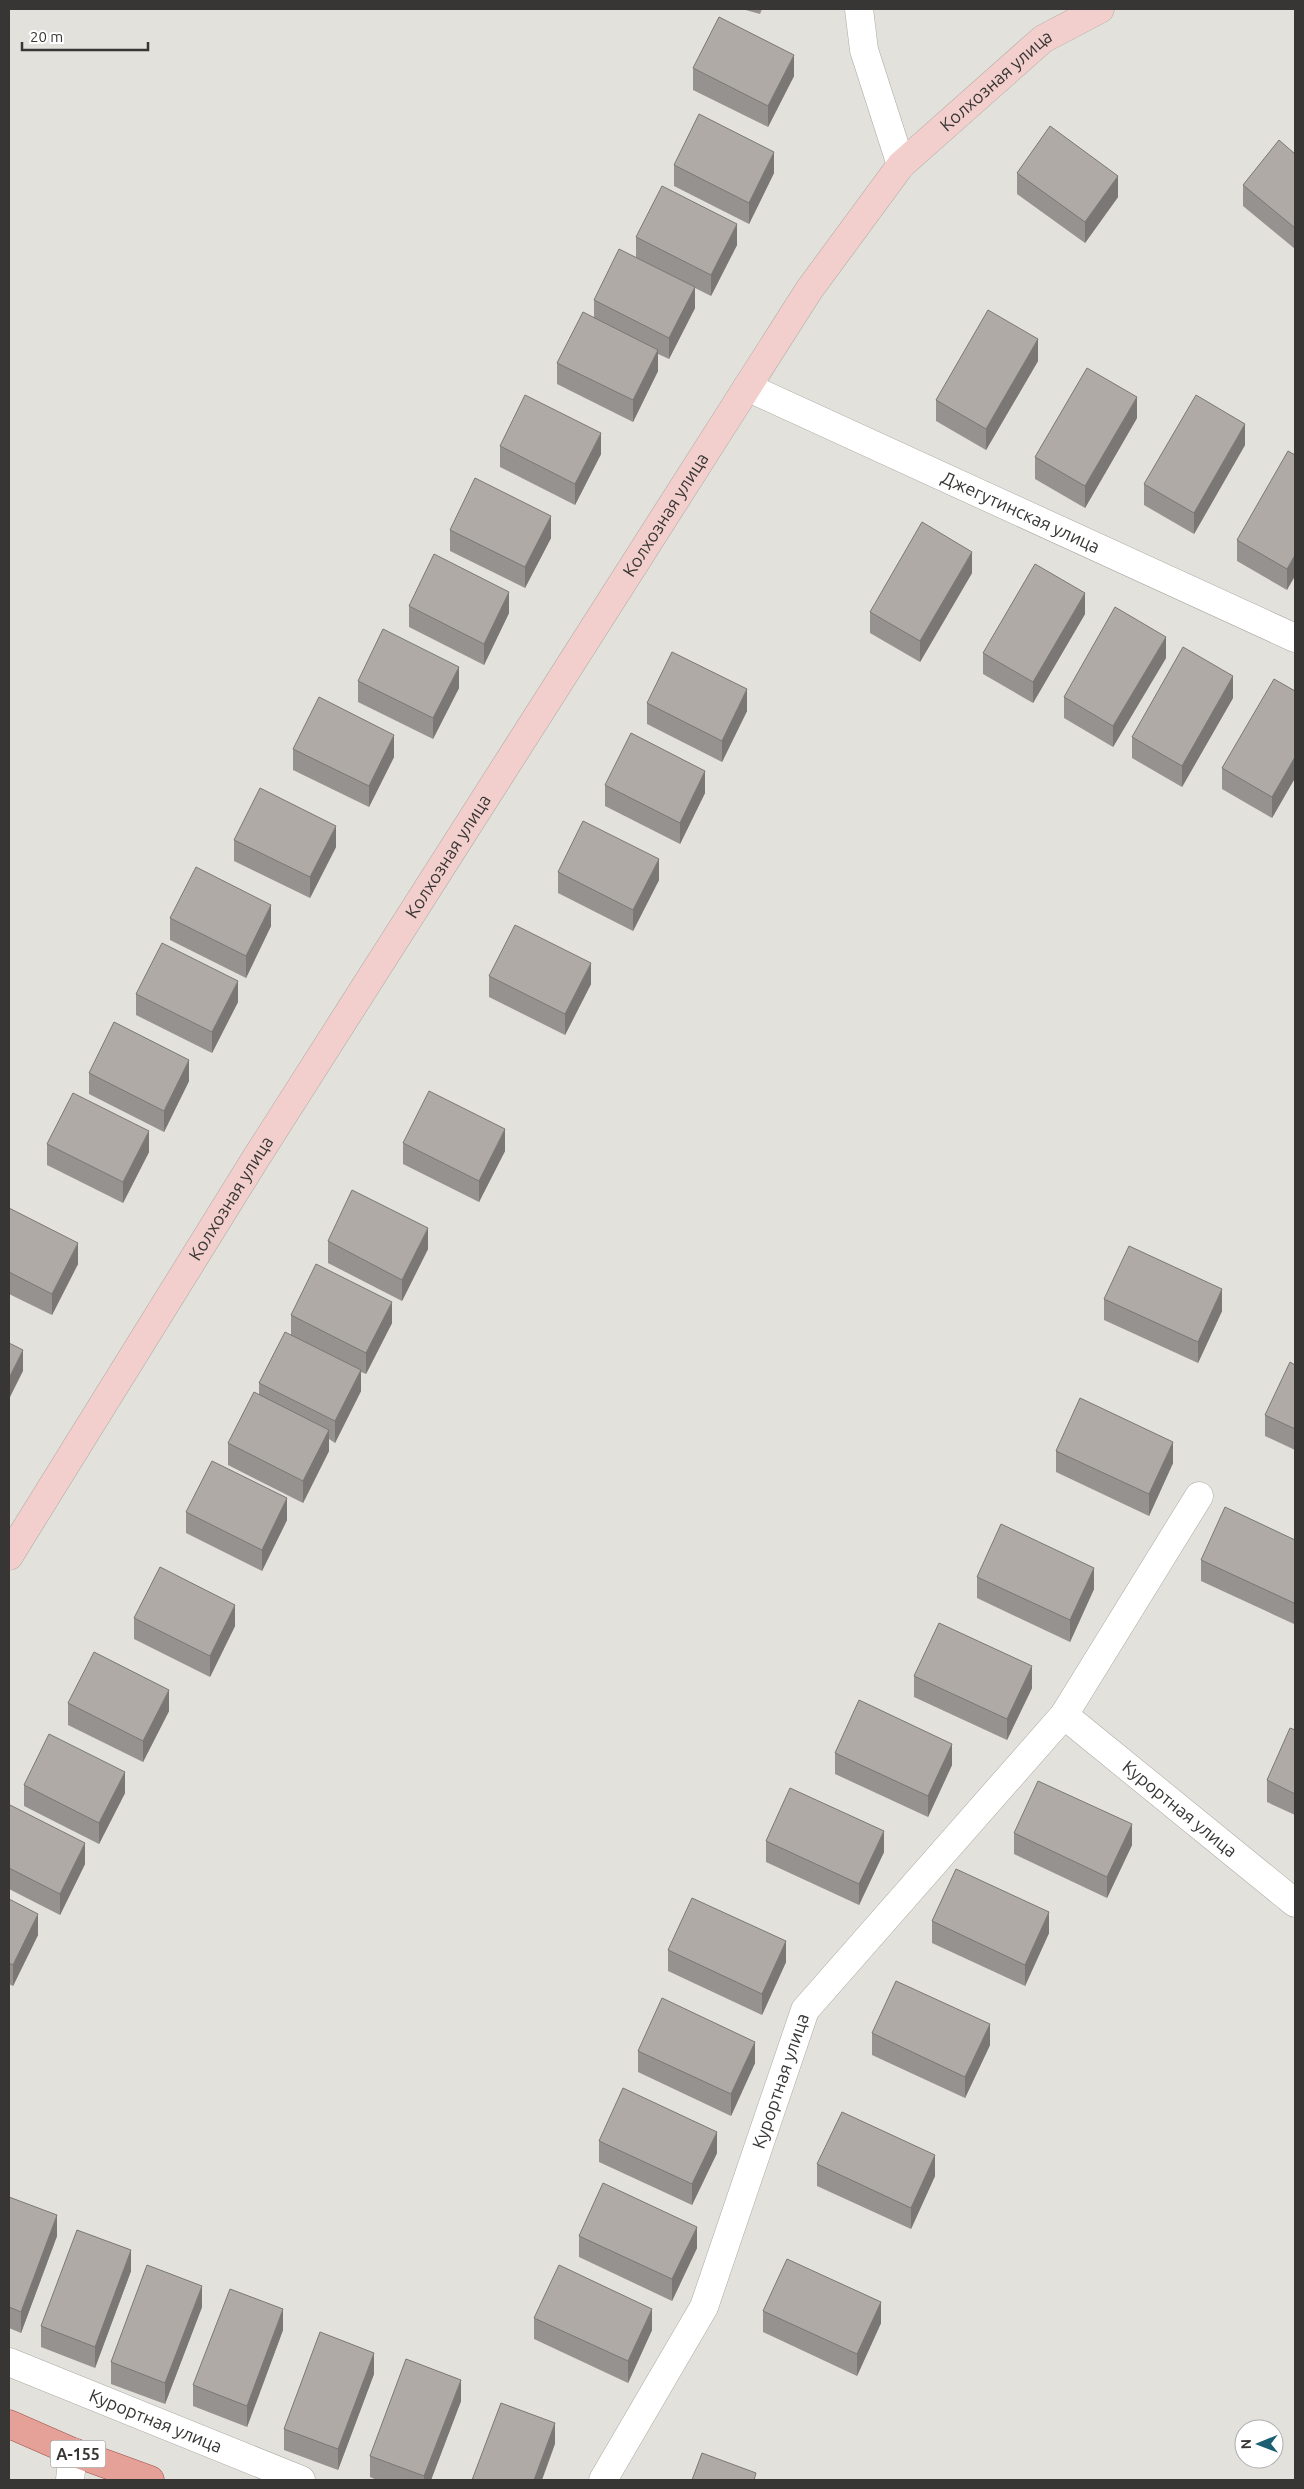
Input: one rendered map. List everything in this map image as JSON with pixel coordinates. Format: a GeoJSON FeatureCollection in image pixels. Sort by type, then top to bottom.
{"type":"FeatureCollection","features":[{"type":"Feature","properties":{"kind":"main road","name":"Колхозная улица"},"geometry":{"type":"LineString","coordinates":[[9,1556],[256,1158],[809,290],[901,165],[1043,39],[1100,9]]}},
{"type":"Feature","properties":{"kind":"main road","name":"А-155"},"geometry":{"type":"LineString","coordinates":[[9,2424],[73,2452],[150,2480]]}},
{"type":"Feature","properties":{"kind":"street"},"geometry":{"type":"LineString","coordinates":[[859,9],[864,50],[901,165]]}},
{"type":"Feature","properties":{"kind":"street","name":"Джегутинская улица"},"geometry":{"type":"LineString","coordinates":[[747,387],[1295,638]]}},
{"type":"Feature","properties":{"kind":"street","name":"Курортная улица"},"geometry":{"type":"LineString","coordinates":[[603,2480],[704,2307],[805,2010],[1064,1715],[1199,1496]]}},
{"type":"Feature","properties":{"kind":"street","name":"Курортная улица"},"geometry":{"type":"LineString","coordinates":[[1064,1715],[1295,1903]]}},
{"type":"Feature","properties":{"kind":"street","name":"Курортная улица"},"geometry":{"type":"LineString","coordinates":[[9,2362],[301,2480]]}},
{"type":"Feature","properties":{"kind":"street"},"geometry":{"type":"LineString","coordinates":[[70,2480],[73,2452]]}},
{"type":"Feature","properties":{"kind":"building"},"geometry":{"type":"Polygon","coordinates":[[[719,17],[794,55],[768,106],[693,68],[719,17]]]}},
{"type":"Feature","properties":{"kind":"building"},"geometry":{"type":"Polygon","coordinates":[[[699,114],[774,152],[749,203],[674,165],[699,114]]]}},
{"type":"Feature","properties":{"kind":"building"},"geometry":{"type":"Polygon","coordinates":[[[1050,126],[1118,176],[1085,222],[1017,173],[1050,126]]]}},
{"type":"Feature","properties":{"kind":"building"},"geometry":{"type":"Polygon","coordinates":[[[1279,140],[1295,154],[1295,228],[1243,185],[1279,140]]]}},
{"type":"Feature","properties":{"kind":"building"},"geometry":{"type":"Polygon","coordinates":[[[662,186],[737,224],[711,275],[636,237],[662,186]]]}},
{"type":"Feature","properties":{"kind":"building"},"geometry":{"type":"Polygon","coordinates":[[[619,249],[695,287],[669,338],[594,300],[619,249]]]}},
{"type":"Feature","properties":{"kind":"building"},"geometry":{"type":"Polygon","coordinates":[[[988,310],[1038,339],[986,429],[936,400],[988,310]]]}},
{"type":"Feature","properties":{"kind":"building"},"geometry":{"type":"Polygon","coordinates":[[[583,312],[658,350],[633,400],[557,363],[583,312]]]}},
{"type":"Feature","properties":{"kind":"building"},"geometry":{"type":"Polygon","coordinates":[[[1087,368],[1137,397],[1085,486],[1035,457],[1087,368]]]}},
{"type":"Feature","properties":{"kind":"building"},"geometry":{"type":"Polygon","coordinates":[[[525,395],[601,433],[575,484],[500,446],[525,395]]]}},
{"type":"Feature","properties":{"kind":"building"},"geometry":{"type":"Polygon","coordinates":[[[1196,395],[1245,424],[1194,513],[1144,484],[1196,395]]]}},
{"type":"Feature","properties":{"kind":"building"},"geometry":{"type":"Polygon","coordinates":[[[1288,451],[1295,455],[1295,555],[1287,569],[1237,540],[1288,451]]]}},
{"type":"Feature","properties":{"kind":"building"},"geometry":{"type":"Polygon","coordinates":[[[475,478],[551,516],[525,567],[450,530],[475,478]]]}},
{"type":"Feature","properties":{"kind":"building"},"geometry":{"type":"Polygon","coordinates":[[[922,522],[972,552],[920,641],[870,612],[922,522]]]}},
{"type":"Feature","properties":{"kind":"building"},"geometry":{"type":"Polygon","coordinates":[[[434,554],[509,592],[484,644],[409,606],[434,554]]]}},
{"type":"Feature","properties":{"kind":"building"},"geometry":{"type":"Polygon","coordinates":[[[1035,564],[1085,593],[1033,682],[983,653],[1035,564]]]}},
{"type":"Feature","properties":{"kind":"building"},"geometry":{"type":"Polygon","coordinates":[[[1115,607],[1166,637],[1113,726],[1064,697],[1115,607]]]}},
{"type":"Feature","properties":{"kind":"building"},"geometry":{"type":"Polygon","coordinates":[[[383,629],[459,667],[433,718],[358,681],[383,629]]]}},
{"type":"Feature","properties":{"kind":"building"},"geometry":{"type":"Polygon","coordinates":[[[1183,647],[1233,676],[1182,766],[1132,737],[1183,647]]]}},
{"type":"Feature","properties":{"kind":"building"},"geometry":{"type":"Polygon","coordinates":[[[672,652],[747,689],[722,741],[647,703],[672,652]]]}},
{"type":"Feature","properties":{"kind":"building"},"geometry":{"type":"Polygon","coordinates":[[[1274,679],[1295,691],[1295,757],[1272,797],[1222,768],[1274,679]]]}},
{"type":"Feature","properties":{"kind":"building"},"geometry":{"type":"Polygon","coordinates":[[[319,697],[394,735],[369,786],[293,749],[319,697]]]}},
{"type":"Feature","properties":{"kind":"building"},"geometry":{"type":"Polygon","coordinates":[[[631,733],[705,771],[680,823],[605,785],[631,733]]]}},
{"type":"Feature","properties":{"kind":"building"},"geometry":{"type":"Polygon","coordinates":[[[260,788],[336,826],[310,877],[234,840],[260,788]]]}},
{"type":"Feature","properties":{"kind":"building"},"geometry":{"type":"Polygon","coordinates":[[[583,821],[659,859],[633,910],[558,872],[583,821]]]}},
{"type":"Feature","properties":{"kind":"building"},"geometry":{"type":"Polygon","coordinates":[[[196,867],[271,905],[246,956],[170,918],[196,867]]]}},
{"type":"Feature","properties":{"kind":"building"},"geometry":{"type":"Polygon","coordinates":[[[515,925],[591,963],[565,1014],[489,976],[515,925]]]}},
{"type":"Feature","properties":{"kind":"building"},"geometry":{"type":"Polygon","coordinates":[[[162,943],[238,981],[212,1032],[136,994],[162,943]]]}},
{"type":"Feature","properties":{"kind":"building"},"geometry":{"type":"Polygon","coordinates":[[[114,1022],[189,1060],[164,1111],[89,1073],[114,1022]]]}},
{"type":"Feature","properties":{"kind":"building"},"geometry":{"type":"Polygon","coordinates":[[[429,1091],[505,1129],[479,1181],[403,1143],[429,1091]]]}},
{"type":"Feature","properties":{"kind":"building"},"geometry":{"type":"Polygon","coordinates":[[[73,1093],[149,1131],[123,1182],[47,1144],[73,1093]]]}},
{"type":"Feature","properties":{"kind":"building"},"geometry":{"type":"Polygon","coordinates":[[[352,1190],[428,1228],[402,1280],[328,1241],[352,1190]]]}},
{"type":"Feature","properties":{"kind":"building"},"geometry":{"type":"Polygon","coordinates":[[[9,1208],[78,1243],[52,1294],[9,1272],[9,1208]]]}},
{"type":"Feature","properties":{"kind":"building"},"geometry":{"type":"Polygon","coordinates":[[[1129,1246],[1222,1289],[1198,1342],[1104,1299],[1129,1246]]]}},
{"type":"Feature","properties":{"kind":"building"},"geometry":{"type":"Polygon","coordinates":[[[316,1264],[392,1302],[366,1353],[291,1315],[316,1264]]]}},
{"type":"Feature","properties":{"kind":"building"},"geometry":{"type":"Polygon","coordinates":[[[285,1332],[361,1370],[335,1421],[259,1383],[285,1332]]]}},
{"type":"Feature","properties":{"kind":"building"},"geometry":{"type":"Polygon","coordinates":[[[9,1343],[23,1350],[9,1378],[9,1343]]]}},
{"type":"Feature","properties":{"kind":"building"},"geometry":{"type":"Polygon","coordinates":[[[1290,1362],[1295,1365],[1295,1429],[1265,1415],[1290,1362]]]}},
{"type":"Feature","properties":{"kind":"building"},"geometry":{"type":"Polygon","coordinates":[[[254,1392],[329,1430],[303,1481],[228,1443],[254,1392]]]}},
{"type":"Feature","properties":{"kind":"building"},"geometry":{"type":"Polygon","coordinates":[[[1080,1398],[1173,1442],[1149,1494],[1056,1451],[1080,1398]]]}},
{"type":"Feature","properties":{"kind":"building"},"geometry":{"type":"Polygon","coordinates":[[[212,1461],[287,1498],[262,1550],[186,1512],[212,1461]]]}},
{"type":"Feature","properties":{"kind":"building"},"geometry":{"type":"Polygon","coordinates":[[[1225,1507],[1295,1540],[1294,1603],[1201,1560],[1225,1507]]]}},
{"type":"Feature","properties":{"kind":"building"},"geometry":{"type":"Polygon","coordinates":[[[1001,1524],[1094,1568],[1070,1620],[977,1577],[1001,1524]]]}},
{"type":"Feature","properties":{"kind":"building"},"geometry":{"type":"Polygon","coordinates":[[[160,1567],[235,1605],[210,1656],[134,1618],[160,1567]]]}},
{"type":"Feature","properties":{"kind":"building"},"geometry":{"type":"Polygon","coordinates":[[[939,1623],[1032,1666],[1007,1719],[914,1676],[939,1623]]]}},
{"type":"Feature","properties":{"kind":"building"},"geometry":{"type":"Polygon","coordinates":[[[94,1652],[169,1690],[143,1741],[68,1703],[94,1652]]]}},
{"type":"Feature","properties":{"kind":"building"},"geometry":{"type":"Polygon","coordinates":[[[859,1700],[952,1744],[928,1796],[835,1753],[859,1700]]]}},
{"type":"Feature","properties":{"kind":"building"},"geometry":{"type":"Polygon","coordinates":[[[1290,1728],[1295,1730],[1295,1794],[1267,1780],[1290,1728]]]}},
{"type":"Feature","properties":{"kind":"building"},"geometry":{"type":"Polygon","coordinates":[[[49,1734],[125,1772],[99,1823],[24,1785],[49,1734]]]}},
{"type":"Feature","properties":{"kind":"building"},"geometry":{"type":"Polygon","coordinates":[[[1038,1781],[1132,1824],[1107,1877],[1014,1833],[1038,1781]]]}},
{"type":"Feature","properties":{"kind":"building"},"geometry":{"type":"Polygon","coordinates":[[[790,1788],[884,1831],[859,1884],[766,1841],[790,1788]]]}},
{"type":"Feature","properties":{"kind":"building"},"geometry":{"type":"Polygon","coordinates":[[[10,1805],[85,1843],[60,1894],[9,1868],[10,1805]]]}},
{"type":"Feature","properties":{"kind":"building"},"geometry":{"type":"Polygon","coordinates":[[[956,1869],[1049,1912],[1025,1965],[932,1921],[956,1869]]]}},
{"type":"Feature","properties":{"kind":"building"},"geometry":{"type":"Polygon","coordinates":[[[692,1898],[786,1941],[762,1994],[668,1950],[692,1898]]]}},
{"type":"Feature","properties":{"kind":"building"},"geometry":{"type":"Polygon","coordinates":[[[9,1899],[38,1914],[13,1965],[9,1963],[9,1899]]]}},
{"type":"Feature","properties":{"kind":"building"},"geometry":{"type":"Polygon","coordinates":[[[896,1981],[990,2024],[965,2077],[872,2033],[896,1981]]]}},
{"type":"Feature","properties":{"kind":"building"},"geometry":{"type":"Polygon","coordinates":[[[662,1998],[755,2042],[731,2094],[638,2051],[662,1998]]]}},
{"type":"Feature","properties":{"kind":"building"},"geometry":{"type":"Polygon","coordinates":[[[623,2088],[717,2132],[692,2184],[599,2141],[623,2088]]]}},
{"type":"Feature","properties":{"kind":"building"},"geometry":{"type":"Polygon","coordinates":[[[842,2112],[935,2155],[911,2208],[817,2164],[842,2112]]]}},
{"type":"Feature","properties":{"kind":"building"},"geometry":{"type":"Polygon","coordinates":[[[603,2183],[697,2227],[672,2279],[579,2236],[603,2183]]]}},
{"type":"Feature","properties":{"kind":"building"},"geometry":{"type":"Polygon","coordinates":[[[9,2197],[57,2215],[21,2312],[9,2307],[9,2197]]]}},
{"type":"Feature","properties":{"kind":"building"},"geometry":{"type":"Polygon","coordinates":[[[77,2230],[131,2250],[95,2347],[41,2326],[77,2230]]]}},
{"type":"Feature","properties":{"kind":"building"},"geometry":{"type":"Polygon","coordinates":[[[787,2259],[881,2302],[857,2354],[763,2311],[787,2259]]]}},
{"type":"Feature","properties":{"kind":"building"},"geometry":{"type":"Polygon","coordinates":[[[147,2265],[202,2286],[165,2383],[111,2362],[147,2265]]]}},
{"type":"Feature","properties":{"kind":"building"},"geometry":{"type":"Polygon","coordinates":[[[559,2265],[652,2309],[628,2361],[534,2318],[559,2265]]]}},
{"type":"Feature","properties":{"kind":"building"},"geometry":{"type":"Polygon","coordinates":[[[230,2289],[283,2309],[247,2406],[193,2385],[230,2289]]]}},
{"type":"Feature","properties":{"kind":"building"},"geometry":{"type":"Polygon","coordinates":[[[320,2332],[374,2353],[338,2449],[284,2429],[320,2332]]]}},
{"type":"Feature","properties":{"kind":"building"},"geometry":{"type":"Polygon","coordinates":[[[406,2359],[461,2380],[424,2476],[370,2456],[406,2359]]]}},
{"type":"Feature","properties":{"kind":"building"},"geometry":{"type":"Polygon","coordinates":[[[501,2403],[555,2423],[534,2480],[472,2480],[501,2403]]]}},
{"type":"Feature","properties":{"kind":"building"},"geometry":{"type":"Polygon","coordinates":[[[702,2453],[756,2473],[754,2480],[692,2480],[702,2453]]]}}]}
